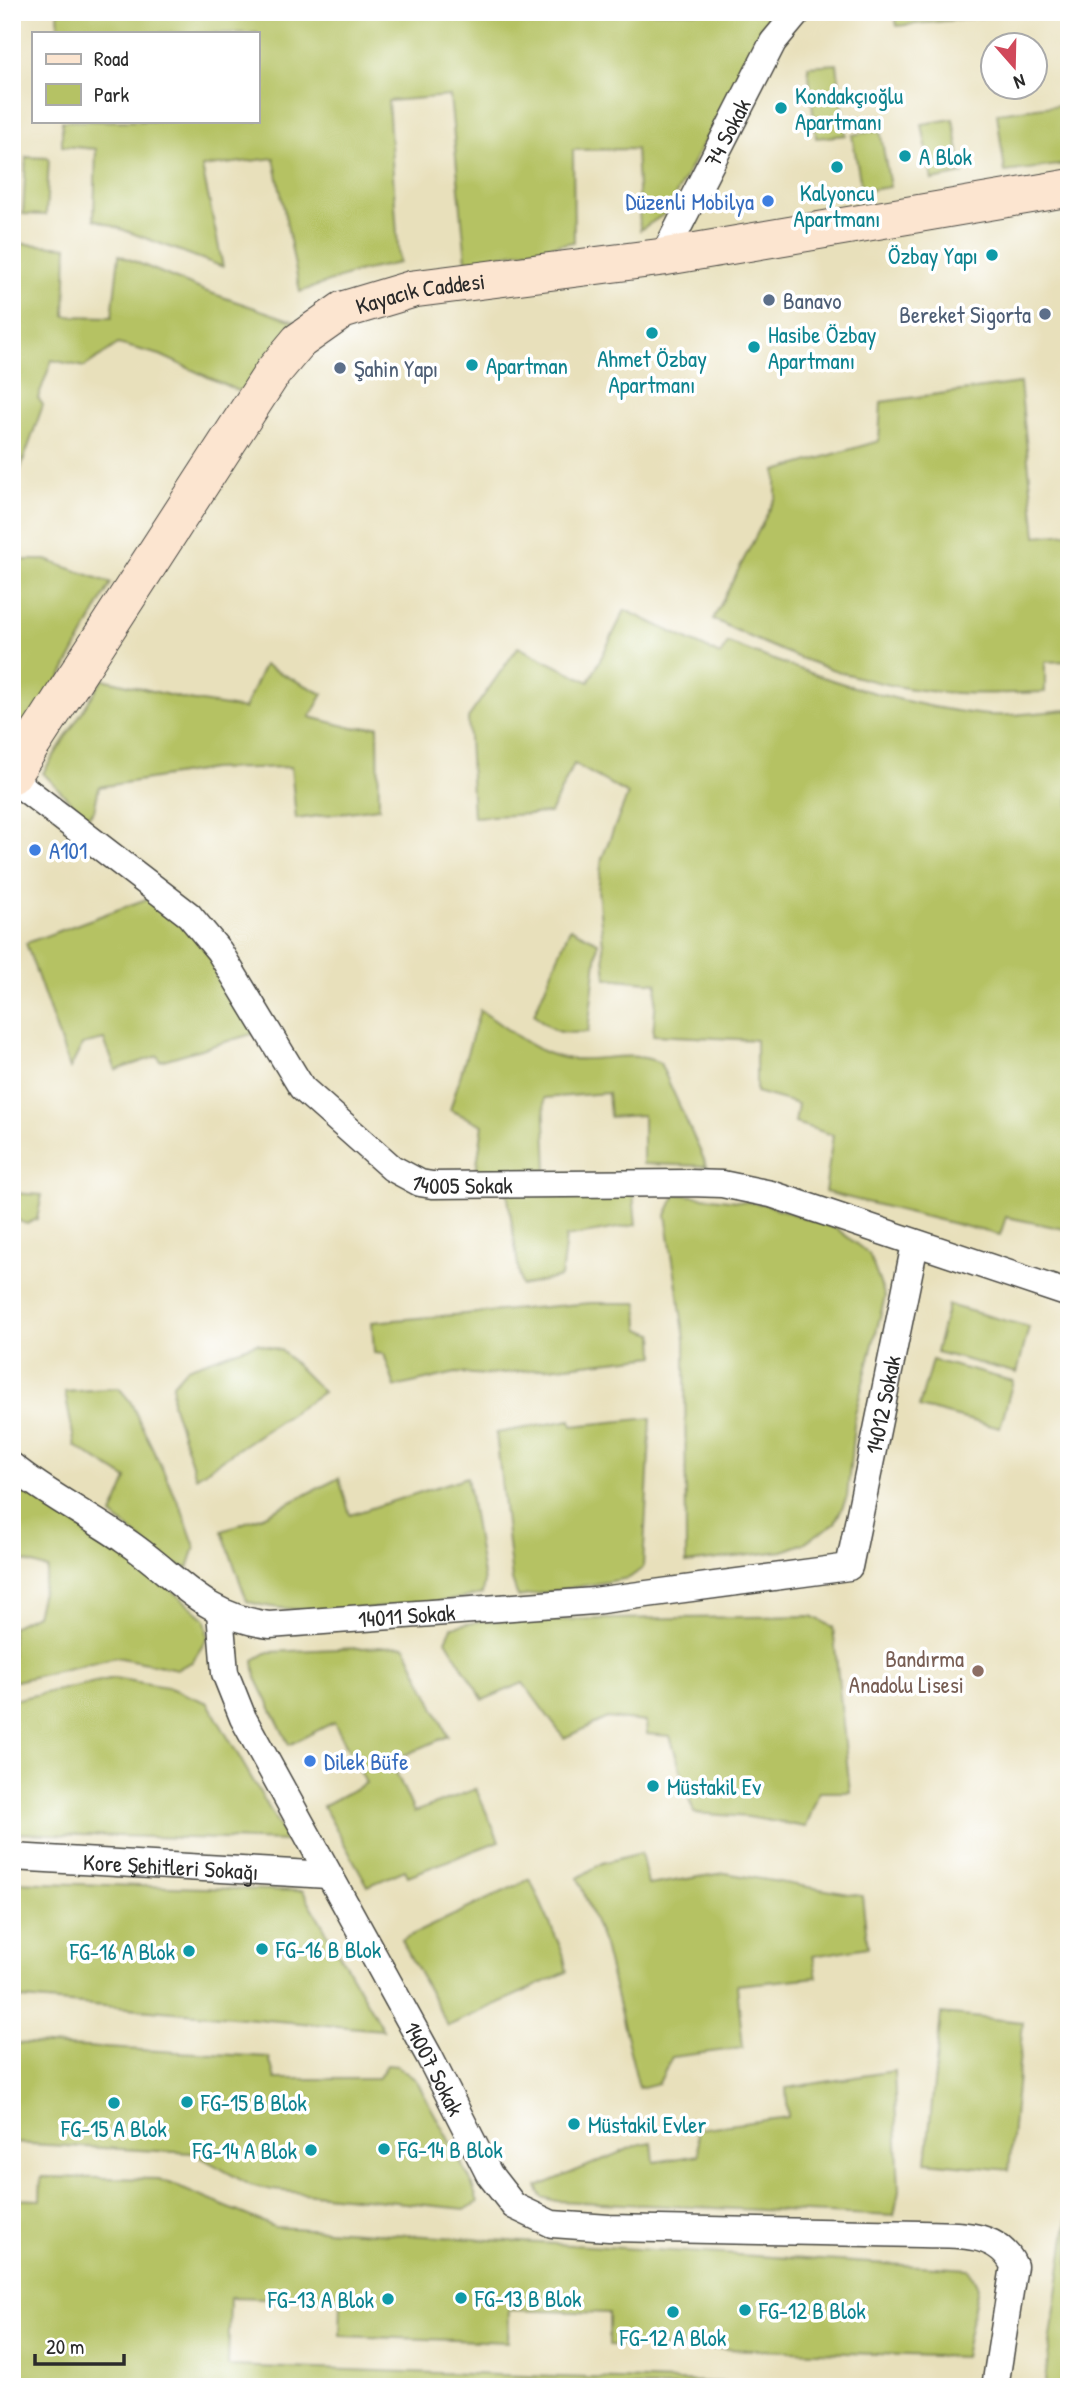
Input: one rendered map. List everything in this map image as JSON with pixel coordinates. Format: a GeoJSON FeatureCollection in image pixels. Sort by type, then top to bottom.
{"type":"FeatureCollection","features":[{"type":"Feature","properties":{"kind":"main road","name":"Kayacık Caddesi"},"geometry":{"type":"LineString","coordinates":[[12,777],[273,372],[299,341],[343,310],[413,289],[663,257],[1069,188]]}},
{"type":"Feature","properties":{"kind":"street","name":"74 Sokak"},"geometry":{"type":"LineString","coordinates":[[663,257],[773,42],[797,12]]}},
{"type":"Feature","properties":{"kind":"street","name":"14005 Sokak"},"geometry":{"type":"LineString","coordinates":[[12,777],[189,915],[219,951],[302,1088],[392,1168],[408,1178],[432,1185],[722,1184],[771,1194],[1069,1294]]}},
{"type":"Feature","properties":{"kind":"street","name":"14012 Sokak"},"geometry":{"type":"LineString","coordinates":[[849,1567],[915,1244]]}},
{"type":"Feature","properties":{"kind":"street","name":"14011 Sokak"},"geometry":{"type":"LineString","coordinates":[[12,1466],[127,1541],[189,1593],[220,1612],[249,1622],[289,1625],[594,1601],[849,1567]]}},
{"type":"Feature","properties":{"kind":"street","name":"14007 Sokak"},"geometry":{"type":"LineString","coordinates":[[220,1612],[222,1655],[231,1691],[328,1875],[429,2056],[489,2174],[505,2197],[523,2212],[552,2224],[609,2228],[971,2236],[1001,2248],[1014,2266],[995,2387]]}},
{"type":"Feature","properties":{"kind":"street","name":"Kore Şehitleri Sokağı"},"geometry":{"type":"LineString","coordinates":[[12,1857],[328,1875]]}},
{"type":"Feature","properties":{"kind":"green space"},"geometry":{"type":"Polygon","coordinates":[[[58,12],[766,12],[769,21],[666,213],[640,230],[636,149],[573,150],[574,242],[466,261],[450,96],[388,101],[399,263],[357,272],[300,292],[274,158],[202,167],[223,267],[94,219],[96,149],[62,146],[62,122],[259,122],[259,32],[59,32],[58,12]]]}},
{"type":"Feature","properties":{"kind":"green space"},"geometry":{"type":"Polygon","coordinates":[[[894,12],[1031,12],[897,26],[894,12]]]}},
{"type":"Feature","properties":{"kind":"green space"},"geometry":{"type":"Polygon","coordinates":[[[837,64],[846,135],[816,138],[808,66],[837,64]]]}},
{"type":"Feature","properties":{"kind":"green space"},"geometry":{"type":"Polygon","coordinates":[[[1060,105],[1067,164],[1005,172],[997,113],[1060,105]]]}},
{"type":"Feature","properties":{"kind":"green space"},"geometry":{"type":"Polygon","coordinates":[[[953,119],[963,174],[932,180],[922,124],[953,119]]]}},
{"type":"Feature","properties":{"kind":"green space"},"geometry":{"type":"Polygon","coordinates":[[[880,130],[890,187],[862,191],[852,135],[880,130]]]}},
{"type":"Feature","properties":{"kind":"green space"},"geometry":{"type":"Polygon","coordinates":[[[26,157],[49,158],[46,215],[23,214],[26,157]]]}},
{"type":"Feature","properties":{"kind":"green space"},"geometry":{"type":"Polygon","coordinates":[[[12,243],[67,247],[65,316],[112,317],[119,255],[205,291],[296,322],[247,395],[160,355],[118,344],[84,367],[52,360],[38,398],[43,405],[12,493],[12,243]]]}},
{"type":"Feature","properties":{"kind":"green space"},"geometry":{"type":"Polygon","coordinates":[[[1020,383],[1036,536],[1069,533],[1069,661],[1045,662],[1045,692],[951,693],[872,681],[801,658],[713,619],[776,497],[776,471],[879,441],[881,402],[1020,383]]]}},
{"type":"Feature","properties":{"kind":"green space"},"geometry":{"type":"Polygon","coordinates":[[[12,560],[46,560],[111,583],[47,703],[12,753],[12,560]]]}},
{"type":"Feature","properties":{"kind":"green space"},"geometry":{"type":"Polygon","coordinates":[[[625,610],[720,655],[728,643],[820,676],[913,703],[988,715],[1069,710],[1069,1230],[1006,1217],[1000,1235],[825,1192],[833,1135],[795,1123],[798,1104],[756,1092],[756,1040],[653,1035],[657,983],[606,978],[598,890],[602,858],[628,794],[574,764],[550,813],[473,817],[468,718],[518,647],[589,682],[625,610]]]}},
{"type":"Feature","properties":{"kind":"green space"},"geometry":{"type":"Polygon","coordinates":[[[264,665],[323,694],[310,717],[353,728],[378,726],[379,808],[296,819],[291,767],[212,769],[99,787],[94,811],[86,818],[43,773],[103,679],[189,700],[244,709],[264,665]]]}},
{"type":"Feature","properties":{"kind":"green space"},"geometry":{"type":"Polygon","coordinates":[[[152,897],[190,927],[259,1032],[160,1061],[158,1056],[116,1070],[104,1040],[82,1045],[70,1069],[26,943],[152,897]]]}},
{"type":"Feature","properties":{"kind":"green space"},"geometry":{"type":"Polygon","coordinates":[[[570,928],[598,942],[588,1032],[571,1033],[552,1029],[534,1014],[570,928]]]}},
{"type":"Feature","properties":{"kind":"green space"},"geometry":{"type":"Polygon","coordinates":[[[480,1010],[520,1038],[553,1055],[576,1059],[625,1056],[660,1063],[707,1166],[643,1164],[643,1115],[610,1117],[608,1093],[544,1098],[547,1170],[476,1171],[483,1125],[450,1110],[480,1010]]]}},
{"type":"Feature","properties":{"kind":"green space"},"geometry":{"type":"Polygon","coordinates":[[[507,1191],[633,1192],[636,1225],[566,1237],[561,1277],[521,1286],[507,1191]]]}},
{"type":"Feature","properties":{"kind":"green space"},"geometry":{"type":"Polygon","coordinates":[[[12,1193],[42,1195],[37,1219],[27,1224],[17,1219],[13,1212],[12,1193]]]}},
{"type":"Feature","properties":{"kind":"green space"},"geometry":{"type":"Polygon","coordinates":[[[676,1194],[764,1204],[837,1229],[869,1254],[885,1297],[855,1414],[847,1497],[835,1523],[802,1544],[783,1551],[686,1563],[685,1339],[666,1215],[676,1194]]]}},
{"type":"Feature","properties":{"kind":"green space"},"geometry":{"type":"Polygon","coordinates":[[[591,1303],[638,1303],[639,1329],[654,1334],[655,1356],[487,1375],[456,1373],[395,1387],[384,1354],[374,1353],[372,1322],[591,1303]]]}},
{"type":"Feature","properties":{"kind":"green space"},"geometry":{"type":"Polygon","coordinates":[[[948,1305],[1029,1327],[1017,1373],[936,1352],[948,1305]]]}},
{"type":"Feature","properties":{"kind":"green space"},"geometry":{"type":"Polygon","coordinates":[[[257,1343],[282,1351],[323,1392],[196,1477],[172,1403],[173,1384],[187,1368],[257,1343]]]}},
{"type":"Feature","properties":{"kind":"green space"},"geometry":{"type":"Polygon","coordinates":[[[932,1360],[1013,1381],[1000,1428],[919,1407],[932,1360]]]}},
{"type":"Feature","properties":{"kind":"green space"},"geometry":{"type":"Polygon","coordinates":[[[119,1388],[130,1401],[182,1510],[195,1547],[188,1568],[169,1563],[112,1515],[127,1479],[75,1446],[65,1392],[119,1388]]]}},
{"type":"Feature","properties":{"kind":"green space"},"geometry":{"type":"Polygon","coordinates":[[[651,1418],[643,1568],[629,1578],[518,1597],[512,1580],[496,1433],[571,1420],[572,1426],[651,1418]]]}},
{"type":"Feature","properties":{"kind":"green space"},"geometry":{"type":"Polygon","coordinates":[[[12,1476],[121,1545],[205,1619],[208,1637],[192,1662],[177,1669],[116,1657],[12,1682],[12,1627],[36,1615],[48,1569],[12,1557],[12,1476]]]}},
{"type":"Feature","properties":{"kind":"green space"},"geometry":{"type":"Polygon","coordinates":[[[467,1477],[484,1582],[482,1594],[430,1603],[363,1609],[297,1609],[247,1601],[222,1531],[265,1515],[339,1478],[350,1515],[467,1477]]]}},
{"type":"Feature","properties":{"kind":"green space"},"geometry":{"type":"Polygon","coordinates":[[[812,1616],[833,1627],[850,1792],[819,1792],[806,1827],[748,1817],[694,1813],[670,1736],[647,1734],[646,1722],[607,1718],[564,1738],[523,1683],[483,1700],[446,1640],[452,1627],[480,1621],[812,1616]]]}},
{"type":"Feature","properties":{"kind":"green space"},"geometry":{"type":"Polygon","coordinates":[[[405,1646],[448,1736],[391,1761],[414,1812],[476,1789],[499,1841],[408,1876],[405,1870],[368,1886],[323,1806],[366,1783],[334,1722],[289,1745],[256,1678],[254,1660],[268,1652],[405,1646]]]}},
{"type":"Feature","properties":{"kind":"green space"},"geometry":{"type":"Polygon","coordinates":[[[114,1678],[167,1687],[208,1703],[288,1841],[12,1833],[12,1700],[114,1678]]]}},
{"type":"Feature","properties":{"kind":"green space"},"geometry":{"type":"Polygon","coordinates":[[[641,1853],[648,1885],[725,1873],[862,1896],[868,1947],[813,1956],[817,1977],[737,1985],[743,2048],[672,2057],[659,2083],[639,2088],[604,1946],[578,1878],[602,1863],[641,1853]]]}},
{"type":"Feature","properties":{"kind":"green space"},"geometry":{"type":"Polygon","coordinates":[[[530,1879],[563,1953],[567,1972],[448,2026],[401,1940],[530,1879]]]}},
{"type":"Feature","properties":{"kind":"green space"},"geometry":{"type":"Polygon","coordinates":[[[12,1882],[303,1891],[383,2030],[12,1998],[12,1882]]]}},
{"type":"Feature","properties":{"kind":"green space"},"geometry":{"type":"Polygon","coordinates":[[[941,2014],[1023,2022],[1009,2170],[926,2162],[941,2014]]]}},
{"type":"Feature","properties":{"kind":"green space"},"geometry":{"type":"Polygon","coordinates":[[[12,2043],[269,2057],[275,2079],[378,2079],[387,2065],[397,2066],[416,2080],[470,2179],[478,2202],[466,2209],[272,2190],[250,2185],[193,2153],[12,2143],[12,2043]]]}},
{"type":"Feature","properties":{"kind":"green space"},"geometry":{"type":"Polygon","coordinates":[[[894,2071],[899,2191],[894,2216],[556,2201],[542,2197],[537,2187],[640,2144],[652,2142],[654,2162],[699,2155],[697,2129],[788,2117],[786,2088],[894,2071]]]}},
{"type":"Feature","properties":{"kind":"green space"},"geometry":{"type":"Polygon","coordinates":[[[41,2177],[159,2179],[275,2227],[969,2269],[978,2287],[964,2357],[609,2345],[609,2313],[509,2310],[508,2342],[340,2336],[341,2300],[230,2297],[228,2366],[854,2387],[12,2387],[12,2199],[40,2200],[41,2177]]]}},
{"type":"Feature","properties":{"kind":"green space"},"geometry":{"type":"Polygon","coordinates":[[[1069,2208],[1069,2387],[1044,2387],[1069,2208]]]}},
{"type":"Feature","properties":{"kind":"place","name":"Kondakçıoğlu Apartmanı"},"geometry":{"type":"Point","coordinates":[781,108]}},
{"type":"Feature","properties":{"kind":"place","name":"A Blok"},"geometry":{"type":"Point","coordinates":[905,156]}},
{"type":"Feature","properties":{"kind":"place","name":"Kalyoncu Apartmanı"},"geometry":{"type":"Point","coordinates":[837,167]}},
{"type":"Feature","properties":{"kind":"place","name":"Düzenli Mobilya"},"geometry":{"type":"Point","coordinates":[768,201]}},
{"type":"Feature","properties":{"kind":"place","name":"Özbay Yapı"},"geometry":{"type":"Point","coordinates":[992,255]}},
{"type":"Feature","properties":{"kind":"place","name":"Banavo"},"geometry":{"type":"Point","coordinates":[769,300]}},
{"type":"Feature","properties":{"kind":"place","name":"Bereket Sigorta"},"geometry":{"type":"Point","coordinates":[1045,314]}},
{"type":"Feature","properties":{"kind":"place","name":"Ahmet Özbay Apartmanı"},"geometry":{"type":"Point","coordinates":[652,333]}},
{"type":"Feature","properties":{"kind":"place","name":"Hasibe Özbay Apartmanı"},"geometry":{"type":"Point","coordinates":[754,347]}},
{"type":"Feature","properties":{"kind":"place","name":"Apartman"},"geometry":{"type":"Point","coordinates":[472,365]}},
{"type":"Feature","properties":{"kind":"place","name":"Şahin Yapı"},"geometry":{"type":"Point","coordinates":[340,368]}},
{"type":"Feature","properties":{"kind":"place","name":"A101"},"geometry":{"type":"Point","coordinates":[35,850]}},
{"type":"Feature","properties":{"kind":"place","name":"Bandırma Anadolu Lisesi"},"geometry":{"type":"Point","coordinates":[978,1671]}},
{"type":"Feature","properties":{"kind":"place","name":"Dilek Büfe"},"geometry":{"type":"Point","coordinates":[310,1761]}},
{"type":"Feature","properties":{"kind":"place","name":"Müstakil Ev"},"geometry":{"type":"Point","coordinates":[653,1786]}},
{"type":"Feature","properties":{"kind":"place","name":"FG-16 B Blok"},"geometry":{"type":"Point","coordinates":[262,1949]}},
{"type":"Feature","properties":{"kind":"place","name":"FG-16 A Blok"},"geometry":{"type":"Point","coordinates":[189,1951]}},
{"type":"Feature","properties":{"kind":"place","name":"FG-15 B Blok"},"geometry":{"type":"Point","coordinates":[187,2102]}},
{"type":"Feature","properties":{"kind":"place","name":"FG-15 A Blok"},"geometry":{"type":"Point","coordinates":[114,2103]}},
{"type":"Feature","properties":{"kind":"place","name":"Müstakil Evler"},"geometry":{"type":"Point","coordinates":[574,2124]}},
{"type":"Feature","properties":{"kind":"place","name":"FG-14 B Blok"},"geometry":{"type":"Point","coordinates":[384,2149]}},
{"type":"Feature","properties":{"kind":"place","name":"FG-14 A Blok"},"geometry":{"type":"Point","coordinates":[311,2150]}},
{"type":"Feature","properties":{"kind":"place","name":"FG-13 B Blok"},"geometry":{"type":"Point","coordinates":[461,2298]}},
{"type":"Feature","properties":{"kind":"place","name":"FG-13 A Blok"},"geometry":{"type":"Point","coordinates":[388,2299]}},
{"type":"Feature","properties":{"kind":"place","name":"FG-12 B Blok"},"geometry":{"type":"Point","coordinates":[745,2310]}},
{"type":"Feature","properties":{"kind":"place","name":"FG-12 A Blok"},"geometry":{"type":"Point","coordinates":[673,2312]}}]}
